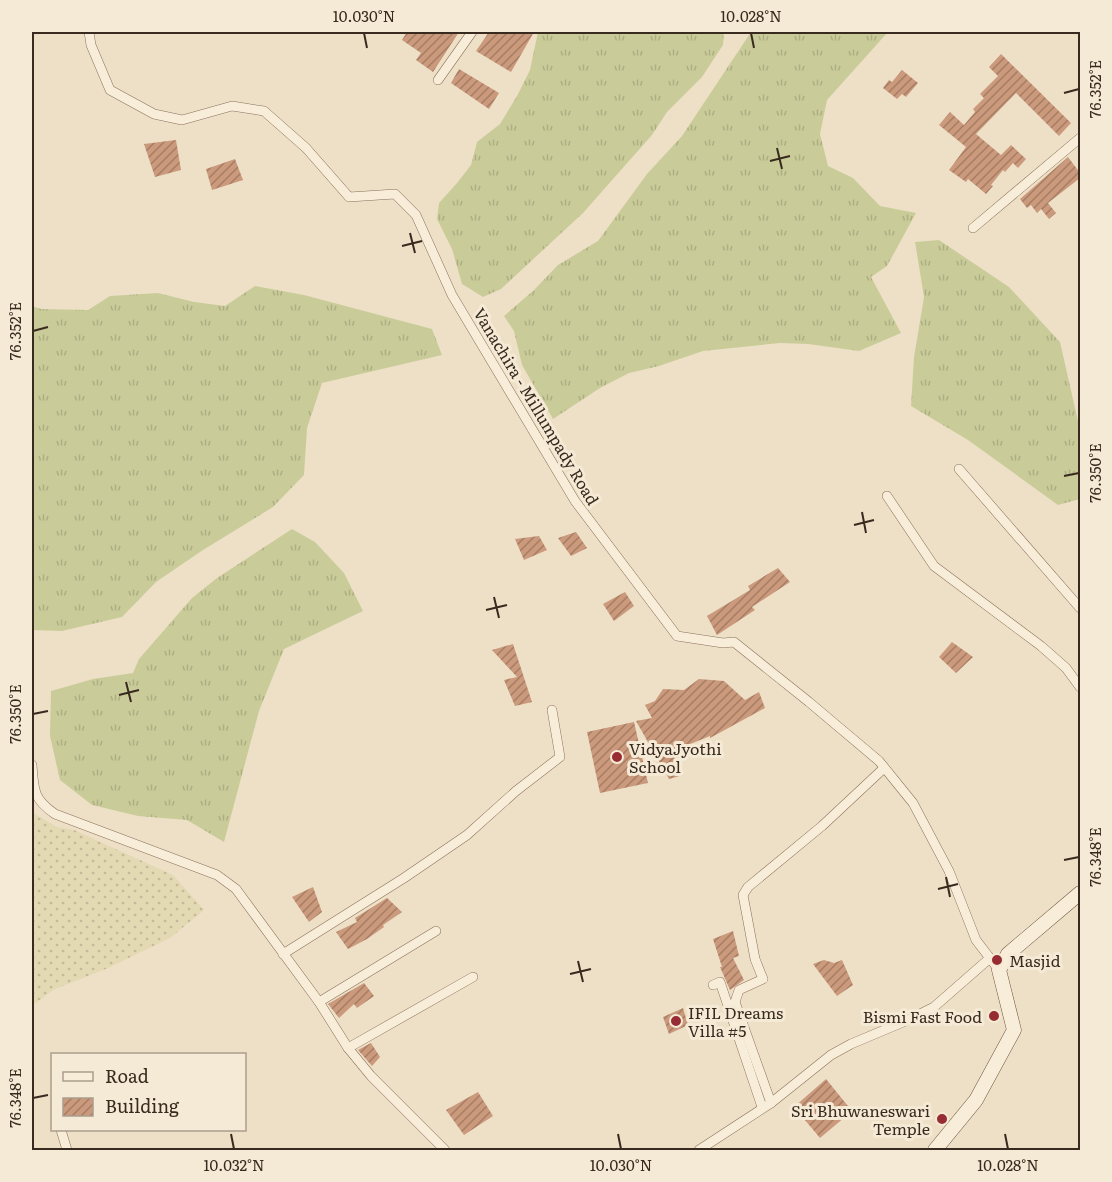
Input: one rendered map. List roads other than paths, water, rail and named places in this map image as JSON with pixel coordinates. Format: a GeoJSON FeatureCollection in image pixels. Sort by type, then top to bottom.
{"type":"FeatureCollection","features":[{"type":"Feature","properties":{"kind":"street","name":"Vanachira - Millumpady Road"},"geometry":{"type":"LineString","coordinates":[[89,32],[91,45],[110,90],[139,107],[154,114],[182,120],[232,106],[264,111],[306,148],[349,197],[395,194],[416,215],[452,295],[575,501],[677,636],[723,643],[734,642],[879,761],[883,769],[913,803],[949,871],[976,940],[999,970]]}},
{"type":"Feature","properties":{"kind":"street"},"geometry":{"type":"LineString","coordinates":[[438,80],[472,32]]}},
{"type":"Feature","properties":{"kind":"street"},"geometry":{"type":"LineString","coordinates":[[973,228],[1080,138]]}},
{"type":"Feature","properties":{"kind":"street"},"geometry":{"type":"LineString","coordinates":[[959,469],[1080,608]]}},
{"type":"Feature","properties":{"kind":"street"},"geometry":{"type":"LineString","coordinates":[[887,496],[934,566],[1041,646],[1066,668],[1080,687]]}},
{"type":"Feature","properties":{"kind":"street"},"geometry":{"type":"LineString","coordinates":[[283,954],[405,878],[467,835],[516,791],[560,757],[552,710]]}},
{"type":"Feature","properties":{"kind":"street"},"geometry":{"type":"LineString","coordinates":[[32,765],[35,794],[42,805],[55,814],[217,875],[236,889],[319,1002],[348,1048],[371,1076],[445,1150]]}},
{"type":"Feature","properties":{"kind":"street"},"geometry":{"type":"LineString","coordinates":[[731,1002],[739,990],[763,980],[755,959],[743,895],[748,887],[822,826],[883,769]]}},
{"type":"Feature","properties":{"kind":"street"},"geometry":{"type":"LineString","coordinates":[[935,1150],[976,1101],[1014,1030],[999,970],[1008,954],[1080,893]]}},
{"type":"Feature","properties":{"kind":"street"},"geometry":{"type":"LineString","coordinates":[[319,1002],[436,932]]}},
{"type":"Feature","properties":{"kind":"street"},"geometry":{"type":"LineString","coordinates":[[699,1150],[767,1105],[831,1056],[851,1044],[908,1020],[934,1006],[990,958]]}},
{"type":"Feature","properties":{"kind":"street"},"geometry":{"type":"LineString","coordinates":[[348,1048],[472,977]]}},
{"type":"Feature","properties":{"kind":"street"},"geometry":{"type":"LineString","coordinates":[[713,985],[720,982],[731,1002],[767,1105]]}},
{"type":"Feature","properties":{"kind":"street"},"geometry":{"type":"LineString","coordinates":[[61,1131],[67,1150]]}},
{"type":"Feature","properties":{"kind":"place","name":"VidyaJyothi School"},"geometry":{"type":"Point","coordinates":[617,757]}},
{"type":"Feature","properties":{"kind":"place","name":"Masjid"},"geometry":{"type":"Point","coordinates":[997,960]}},
{"type":"Feature","properties":{"kind":"place","name":"Bismi Fast Food"},"geometry":{"type":"Point","coordinates":[994,1016]}},
{"type":"Feature","properties":{"kind":"place","name":"IFIL Dreams Villa #5"},"geometry":{"type":"Point","coordinates":[676,1021]}},
{"type":"Feature","properties":{"kind":"place","name":"Sri Bhuwaneswari Temple"},"geometry":{"type":"Point","coordinates":[942,1119]}}]}
